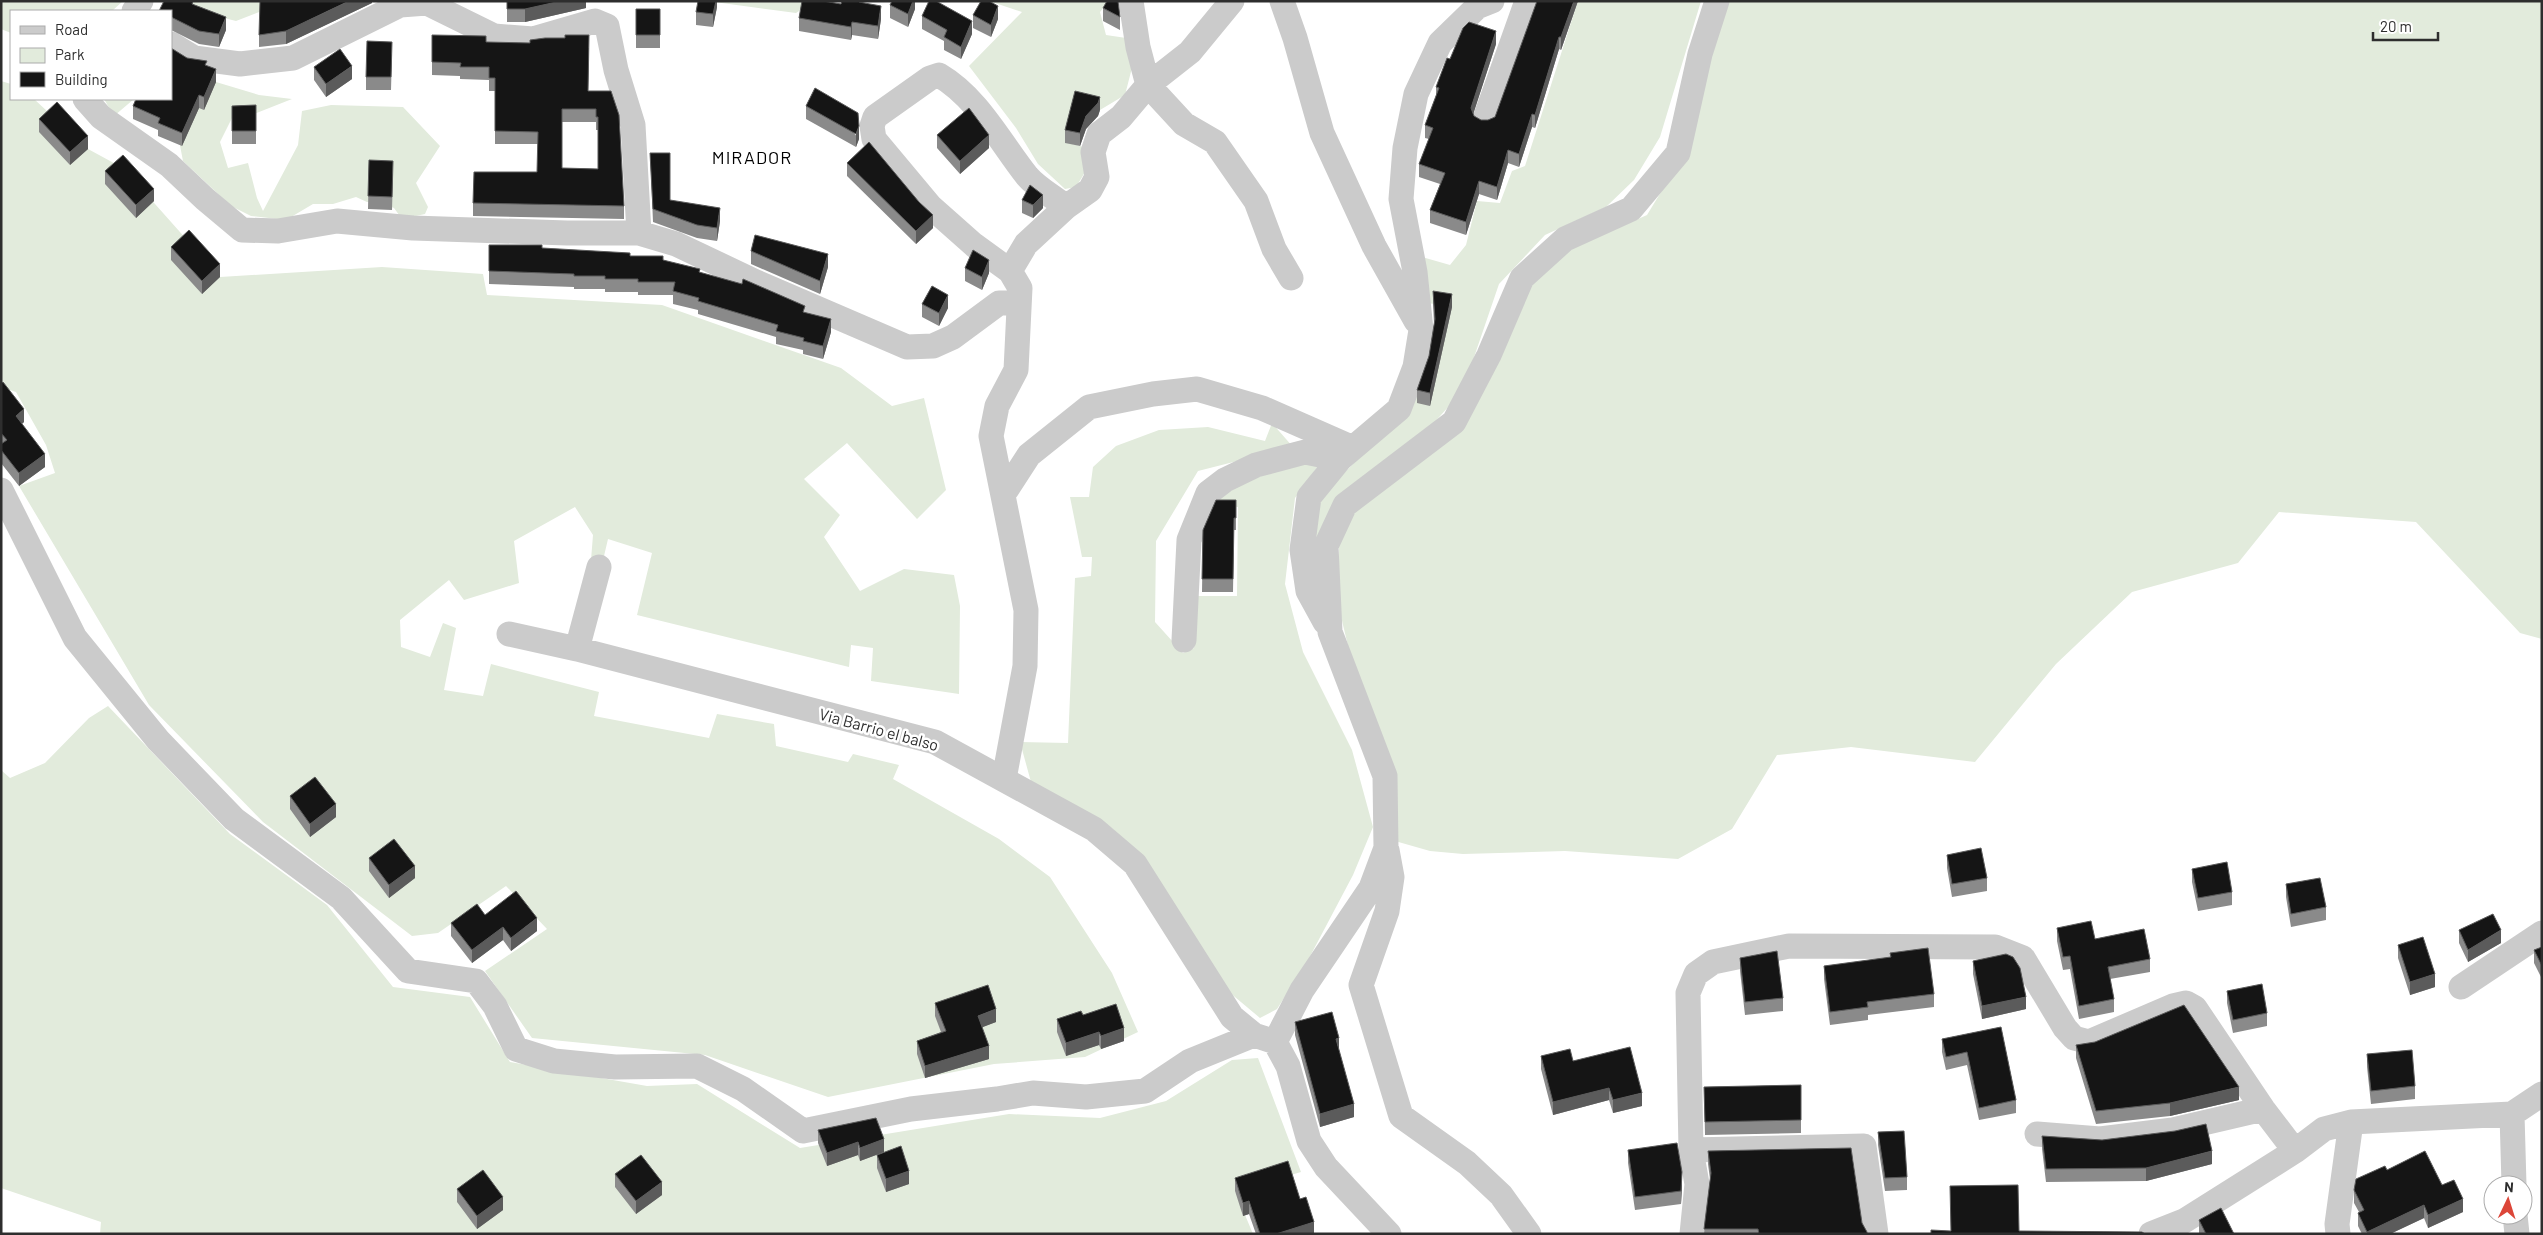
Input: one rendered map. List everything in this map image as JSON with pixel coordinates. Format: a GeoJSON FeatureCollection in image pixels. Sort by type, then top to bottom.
{"type":"FeatureCollection","features":[{"type":"Feature","properties":{"kind":"street"},"geometry":{"type":"LineString","coordinates":[[1131,1],[1138,47],[1148,85],[1184,124],[1215,142],[1256,201],[1274,249],[1291,278]]}},
{"type":"Feature","properties":{"kind":"street"},"geometry":{"type":"LineString","coordinates":[[1010,271],[1026,244],[1066,207],[1090,190],[1097,177],[1093,152],[1099,134],[1121,117],[1148,85],[1190,52],[1232,1]]}},
{"type":"Feature","properties":{"kind":"street"},"geometry":{"type":"LineString","coordinates":[[1282,1],[1295,38],[1322,133],[1374,246],[1421,330]]}},
{"type":"Feature","properties":{"kind":"street"},"geometry":{"type":"LineString","coordinates":[[1492,1],[1477,7],[1440,43],[1416,94],[1405,148],[1401,199],[1415,272],[1421,330],[1415,367],[1399,409],[1346,453],[1309,498],[1302,550],[1308,591],[1330,632],[1385,776],[1386,848],[1392,877],[1387,911],[1361,985],[1401,1116],[1467,1163],[1502,1195],[1529,1234]]}},
{"type":"Feature","properties":{"kind":"street"},"geometry":{"type":"LineString","coordinates":[[1485,119],[1527,1]]}},
{"type":"Feature","properties":{"kind":"street"},"geometry":{"type":"LineString","coordinates":[[1330,632],[1326,546],[1346,505],[1454,422],[1490,355],[1522,278],[1565,239],[1631,209],[1678,153],[1700,54],[1717,1]]}},
{"type":"Feature","properties":{"kind":"street"},"geometry":{"type":"LineString","coordinates":[[172,45],[194,58],[240,64],[293,58],[400,5],[428,4],[494,36],[533,39],[595,21],[607,26],[616,70],[633,124],[639,233]]}},
{"type":"Feature","properties":{"kind":"street"},"geometry":{"type":"LineString","coordinates":[[1004,779],[1025,666],[1026,610],[991,436],[997,406],[1016,370],[1020,288],[1010,271],[974,245],[930,206],[874,139],[872,126],[875,117],[930,78],[939,75],[950,82],[990,124],[1028,178],[1066,207]]}},
{"type":"Feature","properties":{"kind":"street"},"geometry":{"type":"LineString","coordinates":[[86,100],[101,117],[169,165],[242,230],[278,231],[336,221],[413,228],[567,234],[639,233],[676,244],[800,302],[907,347],[933,346],[953,337],[999,303],[1019,302]]}},
{"type":"Feature","properties":{"kind":"street"},"geometry":{"type":"LineString","coordinates":[[1003,496],[1029,454],[1088,407],[1153,394],[1197,389],[1262,408],[1346,453]]}},
{"type":"Feature","properties":{"kind":"street"},"geometry":{"type":"LineString","coordinates":[[1184,640],[1188,540],[1208,493],[1225,480],[1256,465],[1306,452],[1346,453]]}},
{"type":"Feature","properties":{"kind":"street"},"geometry":{"type":"LineString","coordinates":[[1,490],[75,638],[158,740],[234,819],[341,898],[408,971],[476,981],[494,1006],[516,1049],[554,1061],[615,1067],[697,1066],[743,1089],[803,1131],[911,1109],[1033,1093],[1086,1096],[1145,1091],[1190,1061],[1264,1039],[1302,990],[1371,888],[1386,848]]}},
{"type":"Feature","properties":{"kind":"street"},"geometry":{"type":"LineString","coordinates":[[577,649],[599,567]]}},
{"type":"Feature","properties":{"kind":"street","name":"Via Barrio el balso"},"geometry":{"type":"LineString","coordinates":[[509,634],[577,649],[935,742],[1004,779],[1094,829],[1134,864],[1232,1017],[1264,1039]]}},
{"type":"Feature","properties":{"kind":"street"},"geometry":{"type":"LineString","coordinates":[[2462,988],[2542,933]]}},
{"type":"Feature","properties":{"kind":"street"},"geometry":{"type":"LineString","coordinates":[[1692,1234],[1697,1184],[1691,1150],[1688,993],[1696,974],[1713,962],[1789,946],[1996,947],[2023,958],[2065,1028],[2074,1038],[2089,1042],[2173,1006],[2186,1003],[2195,1008],[2295,1151]]}},
{"type":"Feature","properties":{"kind":"street"},"geometry":{"type":"LineString","coordinates":[[1264,1039],[1288,1066],[1309,1141],[1326,1167],[1389,1234]]}},
{"type":"Feature","properties":{"kind":"street"},"geometry":{"type":"LineString","coordinates":[[2151,1234],[2184,1222],[2295,1151],[2324,1130],[2351,1122],[2512,1114],[2542,1094]]}},
{"type":"Feature","properties":{"kind":"street"},"geometry":{"type":"LineString","coordinates":[[2037,1134],[2100,1139],[2173,1130],[2264,1109]]}},
{"type":"Feature","properties":{"kind":"street"},"geometry":{"type":"LineString","coordinates":[[2512,1114],[2514,1175]]}},
{"type":"Feature","properties":{"kind":"street"},"geometry":{"type":"LineString","coordinates":[[2338,1234],[2337,1224],[2351,1122]]}},
{"type":"Feature","properties":{"kind":"street"},"geometry":{"type":"LineString","coordinates":[[1691,1150],[1864,1146],[1876,1234]]}},
{"type":"Feature","properties":{"kind":"green space"},"geometry":{"type":"Polygon","coordinates":[[[1,1],[123,1],[113,10],[10,10],[10,33],[1,29],[1,1]]]}},
{"type":"Feature","properties":{"kind":"green space"},"geometry":{"type":"Polygon","coordinates":[[[288,1],[236,21],[212,15],[189,2],[288,1]]]}},
{"type":"Feature","properties":{"kind":"green space"},"geometry":{"type":"Polygon","coordinates":[[[707,1],[814,1],[796,13],[707,1]]]}},
{"type":"Feature","properties":{"kind":"green space"},"geometry":{"type":"Polygon","coordinates":[[[948,1],[1109,1],[1100,12],[1106,35],[1133,39],[1136,52],[1125,95],[1100,110],[1065,142],[1091,149],[1090,164],[1076,187],[1065,189],[1038,164],[1016,128],[969,66],[1022,12],[995,3],[948,1]]]}},
{"type":"Feature","properties":{"kind":"green space"},"geometry":{"type":"Polygon","coordinates":[[[1578,1],[1701,1],[1660,137],[1634,180],[1606,207],[1545,235],[1499,284],[1471,366],[1450,405],[1320,549],[1311,530],[1316,505],[1328,489],[1366,451],[1452,307],[1428,303],[1422,257],[1450,265],[1466,245],[1477,201],[1500,203],[1512,171],[1525,166],[1578,1]]]}},
{"type":"Feature","properties":{"kind":"green space"},"geometry":{"type":"Polygon","coordinates":[[[1726,1],[2542,1],[2542,639],[2520,633],[2416,522],[2279,512],[2238,563],[2132,592],[2056,664],[1975,762],[1851,747],[1777,755],[1732,829],[1678,859],[1565,851],[1463,854],[1430,851],[1395,841],[1337,600],[1339,546],[1355,505],[1439,448],[1531,282],[1573,248],[1647,215],[1675,169],[1726,1]]]}},
{"type":"Feature","properties":{"kind":"green space"},"geometry":{"type":"Polygon","coordinates":[[[1,81],[10,84],[10,100],[35,100],[88,149],[123,168],[220,277],[382,267],[483,274],[487,295],[662,305],[841,368],[892,406],[924,398],[946,490],[917,519],[847,443],[804,479],[840,515],[824,537],[860,591],[904,569],[954,575],[960,606],[959,694],[871,681],[873,648],[851,645],[849,667],[637,615],[652,553],[608,539],[604,556],[591,560],[593,535],[575,507],[514,541],[519,583],[464,600],[449,580],[400,620],[401,647],[430,657],[443,623],[456,628],[444,690],[483,696],[491,664],[599,692],[594,716],[709,738],[717,714],[774,724],[776,746],[848,762],[853,754],[899,765],[893,779],[999,839],[1050,877],[1112,973],[1138,1032],[1085,1057],[994,1064],[828,1097],[705,1055],[532,1038],[485,971],[547,929],[506,886],[438,933],[412,936],[263,822],[149,705],[19,486],[55,473],[46,445],[16,392],[1,387],[1,81]]]}},
{"type":"Feature","properties":{"kind":"green space"},"geometry":{"type":"Polygon","coordinates":[[[216,82],[259,95],[292,99],[244,118],[232,118],[220,142],[228,168],[248,163],[257,198],[263,211],[298,145],[302,111],[331,105],[403,107],[440,146],[416,183],[428,207],[425,214],[402,219],[394,208],[379,202],[367,202],[356,197],[333,204],[313,204],[286,220],[251,216],[231,206],[183,161],[172,99],[216,82]]]}},
{"type":"Feature","properties":{"kind":"green space"},"geometry":{"type":"Polygon","coordinates":[[[105,100],[133,100],[114,116],[105,100]]]}},
{"type":"Feature","properties":{"kind":"green space"},"geometry":{"type":"Polygon","coordinates":[[[1272,423],[1293,447],[1198,471],[1156,541],[1155,622],[1183,653],[1194,648],[1198,596],[1237,596],[1238,507],[1214,505],[1230,486],[1291,461],[1318,466],[1295,498],[1285,584],[1303,652],[1352,750],[1373,827],[1353,875],[1307,962],[1277,1009],[1260,1018],[1229,992],[1113,829],[1031,782],[1020,742],[1068,743],[1075,578],[1091,576],[1092,557],[1082,557],[1070,497],[1089,497],[1093,467],[1116,446],[1159,430],[1208,427],[1265,441],[1272,423]]]}},
{"type":"Feature","properties":{"kind":"green space"},"geometry":{"type":"Polygon","coordinates":[[[108,706],[230,834],[327,905],[393,987],[470,997],[510,1062],[647,1086],[697,1084],[800,1148],[1009,1114],[1100,1118],[1166,1101],[1232,1060],[1258,1058],[1301,1172],[1235,1191],[1253,1234],[100,1234],[101,1222],[1,1188],[1,770],[10,778],[45,763],[89,718],[108,706]]]}},
{"type":"Feature","properties":{"kind":"building"},"geometry":{"type":"Polygon","coordinates":[[[164,1],[193,1],[192,4],[226,17],[219,34],[199,31],[172,18],[172,10],[160,10],[164,1]]]}},
{"type":"Feature","properties":{"kind":"building"},"geometry":{"type":"Polygon","coordinates":[[[260,1],[349,1],[286,31],[259,35],[260,1]]]}},
{"type":"Feature","properties":{"kind":"building"},"geometry":{"type":"Polygon","coordinates":[[[507,1],[561,1],[525,9],[507,9],[507,1]]]}},
{"type":"Feature","properties":{"kind":"building"},"geometry":{"type":"Polygon","coordinates":[[[698,1],[716,1],[713,14],[696,12],[698,1]]]}},
{"type":"Feature","properties":{"kind":"building"},"geometry":{"type":"Polygon","coordinates":[[[802,1],[823,1],[841,4],[842,1],[860,1],[881,6],[878,26],[852,22],[851,27],[799,18],[802,1]]]}},
{"type":"Feature","properties":{"kind":"building"},"geometry":{"type":"Polygon","coordinates":[[[892,1],[913,1],[908,14],[890,5],[892,1]]]}},
{"type":"Feature","properties":{"kind":"building"},"geometry":{"type":"Polygon","coordinates":[[[929,1],[936,1],[972,21],[961,47],[944,37],[947,30],[922,16],[929,1]]]}},
{"type":"Feature","properties":{"kind":"building"},"geometry":{"type":"Polygon","coordinates":[[[981,1],[989,1],[998,6],[991,25],[973,15],[981,1]]]}},
{"type":"Feature","properties":{"kind":"building"},"geometry":{"type":"Polygon","coordinates":[[[1107,1],[1118,1],[1120,17],[1103,8],[1107,1]]]}},
{"type":"Feature","properties":{"kind":"building"},"geometry":{"type":"Polygon","coordinates":[[[1537,1],[1574,1],[1561,37],[1559,37],[1535,115],[1532,114],[1519,154],[1508,150],[1497,187],[1479,181],[1466,222],[1430,210],[1445,173],[1419,164],[1433,128],[1425,125],[1439,88],[1436,87],[1447,58],[1450,59],[1463,28],[1469,22],[1496,31],[1471,108],[1474,116],[1481,120],[1495,117],[1537,1]]]}},
{"type":"Feature","properties":{"kind":"building"},"geometry":{"type":"Polygon","coordinates":[[[636,9],[660,9],[660,35],[636,35],[636,9]]]}},
{"type":"Feature","properties":{"kind":"building"},"geometry":{"type":"Polygon","coordinates":[[[432,35],[486,36],[486,42],[530,43],[530,40],[565,38],[565,35],[589,35],[588,91],[611,91],[619,115],[624,206],[473,203],[474,172],[537,172],[538,132],[495,131],[495,78],[489,78],[489,67],[460,67],[461,63],[432,62],[432,35]],[[562,109],[562,168],[598,169],[598,117],[596,117],[596,109],[562,109]]]}},
{"type":"Feature","properties":{"kind":"building"},"geometry":{"type":"Polygon","coordinates":[[[367,41],[392,42],[391,77],[366,77],[367,41]]]}},
{"type":"Feature","properties":{"kind":"building"},"geometry":{"type":"Polygon","coordinates":[[[172,49],[187,58],[207,61],[205,65],[216,69],[204,97],[199,95],[182,133],[158,123],[160,118],[133,106],[136,100],[172,100],[172,49]]]}},
{"type":"Feature","properties":{"kind":"building"},"geometry":{"type":"Polygon","coordinates":[[[340,49],[352,66],[326,84],[314,67],[340,49]]]}},
{"type":"Feature","properties":{"kind":"building"},"geometry":{"type":"Polygon","coordinates":[[[815,88],[858,113],[859,126],[856,134],[806,106],[815,88]]]}},
{"type":"Feature","properties":{"kind":"building"},"geometry":{"type":"Polygon","coordinates":[[[1075,91],[1100,97],[1098,103],[1086,116],[1080,133],[1065,130],[1075,91]]]}},
{"type":"Feature","properties":{"kind":"building"},"geometry":{"type":"Polygon","coordinates":[[[57,102],[88,136],[70,152],[39,119],[57,102]]]}},
{"type":"Feature","properties":{"kind":"building"},"geometry":{"type":"Polygon","coordinates":[[[256,105],[256,131],[232,131],[232,106],[256,105]]]}},
{"type":"Feature","properties":{"kind":"building"},"geometry":{"type":"Polygon","coordinates":[[[969,108],[989,135],[960,161],[937,135],[969,108]]]}},
{"type":"Feature","properties":{"kind":"building"},"geometry":{"type":"Polygon","coordinates":[[[869,142],[919,202],[933,215],[916,231],[847,163],[869,142]]]}},
{"type":"Feature","properties":{"kind":"building"},"geometry":{"type":"Polygon","coordinates":[[[650,153],[670,153],[670,200],[720,208],[717,228],[697,225],[653,209],[650,153]]]}},
{"type":"Feature","properties":{"kind":"building"},"geometry":{"type":"Polygon","coordinates":[[[123,155],[154,189],[136,205],[105,171],[123,155]]]}},
{"type":"Feature","properties":{"kind":"building"},"geometry":{"type":"Polygon","coordinates":[[[369,160],[393,161],[392,197],[368,196],[369,160]]]}},
{"type":"Feature","properties":{"kind":"building"},"geometry":{"type":"Polygon","coordinates":[[[1030,185],[1043,195],[1033,205],[1022,200],[1030,185]]]}},
{"type":"Feature","properties":{"kind":"building"},"geometry":{"type":"Polygon","coordinates":[[[189,230],[220,264],[202,281],[171,247],[189,230]]]}},
{"type":"Feature","properties":{"kind":"building"},"geometry":{"type":"Polygon","coordinates":[[[755,235],[828,254],[820,281],[751,251],[755,235]]]}},
{"type":"Feature","properties":{"kind":"building"},"geometry":{"type":"Polygon","coordinates":[[[489,245],[542,245],[542,248],[630,253],[630,256],[663,256],[663,260],[700,269],[699,272],[742,284],[743,279],[805,306],[803,312],[831,319],[823,346],[803,341],[804,338],[776,331],[778,325],[698,301],[699,298],[673,291],[675,282],[638,282],[638,279],[605,279],[605,276],[489,271],[489,245]]]}},
{"type":"Feature","properties":{"kind":"building"},"geometry":{"type":"Polygon","coordinates":[[[973,250],[989,260],[982,277],[965,268],[973,250]]]}},
{"type":"Feature","properties":{"kind":"building"},"geometry":{"type":"Polygon","coordinates":[[[932,286],[948,295],[939,313],[922,304],[932,286]]]}},
{"type":"Feature","properties":{"kind":"building"},"geometry":{"type":"Polygon","coordinates":[[[1433,291],[1452,294],[1430,393],[1417,390],[1429,356],[1435,319],[1433,291]]]}},
{"type":"Feature","properties":{"kind":"building"},"geometry":{"type":"Polygon","coordinates":[[[3,382],[24,409],[16,416],[45,454],[19,473],[1,450],[1,444],[7,440],[1,433],[1,384],[3,382]]]}},
{"type":"Feature","properties":{"kind":"building"},"geometry":{"type":"Polygon","coordinates":[[[1216,500],[1236,500],[1233,579],[1202,579],[1203,530],[1216,500]]]}},
{"type":"Feature","properties":{"kind":"building"},"geometry":{"type":"Polygon","coordinates":[[[315,777],[336,804],[310,824],[290,796],[315,777]]]}},
{"type":"Feature","properties":{"kind":"building"},"geometry":{"type":"Polygon","coordinates":[[[394,839],[415,866],[389,885],[369,858],[394,839]]]}},
{"type":"Feature","properties":{"kind":"building"},"geometry":{"type":"Polygon","coordinates":[[[1981,848],[1987,878],[1952,884],[1947,855],[1981,848]]]}},
{"type":"Feature","properties":{"kind":"building"},"geometry":{"type":"Polygon","coordinates":[[[2227,862],[2232,892],[2198,898],[2192,869],[2227,862]]]}},
{"type":"Feature","properties":{"kind":"building"},"geometry":{"type":"Polygon","coordinates":[[[2320,878],[2326,907],[2291,914],[2286,884],[2320,878]]]}},
{"type":"Feature","properties":{"kind":"building"},"geometry":{"type":"Polygon","coordinates":[[[516,891],[537,918],[511,938],[503,927],[472,950],[451,923],[477,904],[485,915],[516,891]]]}},
{"type":"Feature","properties":{"kind":"building"},"geometry":{"type":"Polygon","coordinates":[[[2493,914],[2501,930],[2468,950],[2459,930],[2493,914]]]}},
{"type":"Feature","properties":{"kind":"building"},"geometry":{"type":"Polygon","coordinates":[[[2091,921],[2095,939],[2144,929],[2150,959],[2108,967],[2114,999],[2079,1006],[2070,956],[2063,957],[2057,928],[2091,921]]]}},
{"type":"Feature","properties":{"kind":"building"},"geometry":{"type":"Polygon","coordinates":[[[2423,937],[2435,974],[2410,982],[2398,945],[2423,937]]]}},
{"type":"Feature","properties":{"kind":"building"},"geometry":{"type":"Polygon","coordinates":[[[2542,947],[2542,966],[2534,950],[2542,947]]]}},
{"type":"Feature","properties":{"kind":"building"},"geometry":{"type":"Polygon","coordinates":[[[1928,948],[1934,994],[1867,1002],[1868,1007],[1830,1012],[1824,966],[1891,957],[1890,953],[1928,948]]]}},
{"type":"Feature","properties":{"kind":"building"},"geometry":{"type":"Polygon","coordinates":[[[1777,951],[1783,998],[1745,1002],[1740,958],[1777,951]]]}},
{"type":"Feature","properties":{"kind":"building"},"geometry":{"type":"Polygon","coordinates":[[[2006,954],[2013,957],[2020,968],[2026,997],[1982,1006],[1973,961],[2006,954]]]}},
{"type":"Feature","properties":{"kind":"building"},"geometry":{"type":"Polygon","coordinates":[[[2262,984],[2267,1013],[2233,1020],[2227,991],[2262,984]]]}},
{"type":"Feature","properties":{"kind":"building"},"geometry":{"type":"Polygon","coordinates":[[[988,985],[996,1009],[978,1016],[989,1046],[925,1066],[917,1041],[946,1031],[935,1003],[988,985]]]}},
{"type":"Feature","properties":{"kind":"building"},"geometry":{"type":"Polygon","coordinates":[[[1116,1004],[1124,1028],[1101,1036],[1099,1032],[1066,1043],[1057,1019],[1081,1011],[1083,1015],[1116,1004]]]}},
{"type":"Feature","properties":{"kind":"building"},"geometry":{"type":"Polygon","coordinates":[[[2184,1005],[2239,1087],[2170,1103],[2096,1111],[2076,1045],[2095,1042],[2184,1005]]]}},
{"type":"Feature","properties":{"kind":"building"},"geometry":{"type":"Polygon","coordinates":[[[1332,1012],[1339,1038],[1336,1039],[1354,1104],[1320,1114],[1295,1022],[1332,1012]]]}},
{"type":"Feature","properties":{"kind":"building"},"geometry":{"type":"Polygon","coordinates":[[[2001,1027],[2016,1100],[1979,1108],[1967,1052],[1946,1057],[1942,1039],[2001,1027]]]}},
{"type":"Feature","properties":{"kind":"building"},"geometry":{"type":"Polygon","coordinates":[[[1630,1047],[1642,1093],[1613,1100],[1609,1088],[1553,1102],[1541,1056],[1570,1049],[1573,1061],[1630,1047]]]}},
{"type":"Feature","properties":{"kind":"building"},"geometry":{"type":"Polygon","coordinates":[[[2412,1050],[2415,1086],[2371,1091],[2367,1054],[2412,1050]]]}},
{"type":"Feature","properties":{"kind":"building"},"geometry":{"type":"Polygon","coordinates":[[[1801,1085],[1801,1120],[1705,1122],[1704,1087],[1801,1085]]]}},
{"type":"Feature","properties":{"kind":"building"},"geometry":{"type":"Polygon","coordinates":[[[876,1118],[884,1139],[860,1148],[858,1142],[827,1153],[818,1130],[876,1118]]]}},
{"type":"Feature","properties":{"kind":"building"},"geometry":{"type":"Polygon","coordinates":[[[2206,1124],[2212,1151],[2146,1168],[2046,1169],[2042,1136],[2102,1140],[2175,1131],[2206,1124]]]}},
{"type":"Feature","properties":{"kind":"building"},"geometry":{"type":"Polygon","coordinates":[[[1904,1131],[1907,1177],[1885,1178],[1878,1132],[1904,1131]]]}},
{"type":"Feature","properties":{"kind":"building"},"geometry":{"type":"Polygon","coordinates":[[[1677,1143],[1682,1172],[1681,1191],[1635,1197],[1628,1150],[1677,1143]]]}},
{"type":"Feature","properties":{"kind":"building"},"geometry":{"type":"Polygon","coordinates":[[[901,1146],[909,1171],[886,1179],[877,1155],[901,1146]]]}},
{"type":"Feature","properties":{"kind":"building"},"geometry":{"type":"Polygon","coordinates":[[[1851,1148],[1862,1223],[1867,1234],[1759,1234],[1758,1229],[1704,1229],[1711,1173],[1708,1151],[1851,1148]]]}},
{"type":"Feature","properties":{"kind":"building"},"geometry":{"type":"Polygon","coordinates":[[[2425,1151],[2442,1185],[2454,1180],[2463,1199],[2428,1215],[2424,1205],[2367,1232],[2358,1213],[2364,1210],[2354,1190],[2356,1179],[2385,1166],[2387,1170],[2425,1151]]]}},
{"type":"Feature","properties":{"kind":"building"},"geometry":{"type":"Polygon","coordinates":[[[641,1155],[662,1182],[636,1201],[615,1174],[641,1155]]]}},
{"type":"Feature","properties":{"kind":"building"},"geometry":{"type":"Polygon","coordinates":[[[1288,1161],[1300,1199],[1306,1197],[1314,1222],[1276,1234],[1260,1234],[1249,1201],[1243,1203],[1235,1178],[1288,1161]]]}},
{"type":"Feature","properties":{"kind":"building"},"geometry":{"type":"Polygon","coordinates":[[[483,1170],[503,1197],[477,1216],[457,1189],[483,1170]]]}},
{"type":"Feature","properties":{"kind":"building"},"geometry":{"type":"Polygon","coordinates":[[[2018,1185],[2019,1231],[2142,1232],[2145,1234],[1931,1234],[1931,1230],[1951,1231],[1950,1186],[2018,1185]]]}},
{"type":"Feature","properties":{"kind":"building"},"geometry":{"type":"Polygon","coordinates":[[[2221,1208],[2234,1234],[2206,1234],[2199,1220],[2221,1208]]]}},
{"type":"Feature","properties":{"kind":"district","name":"MIRADOR"},"geometry":{"type":"Point","coordinates":[752,157]}}]}
